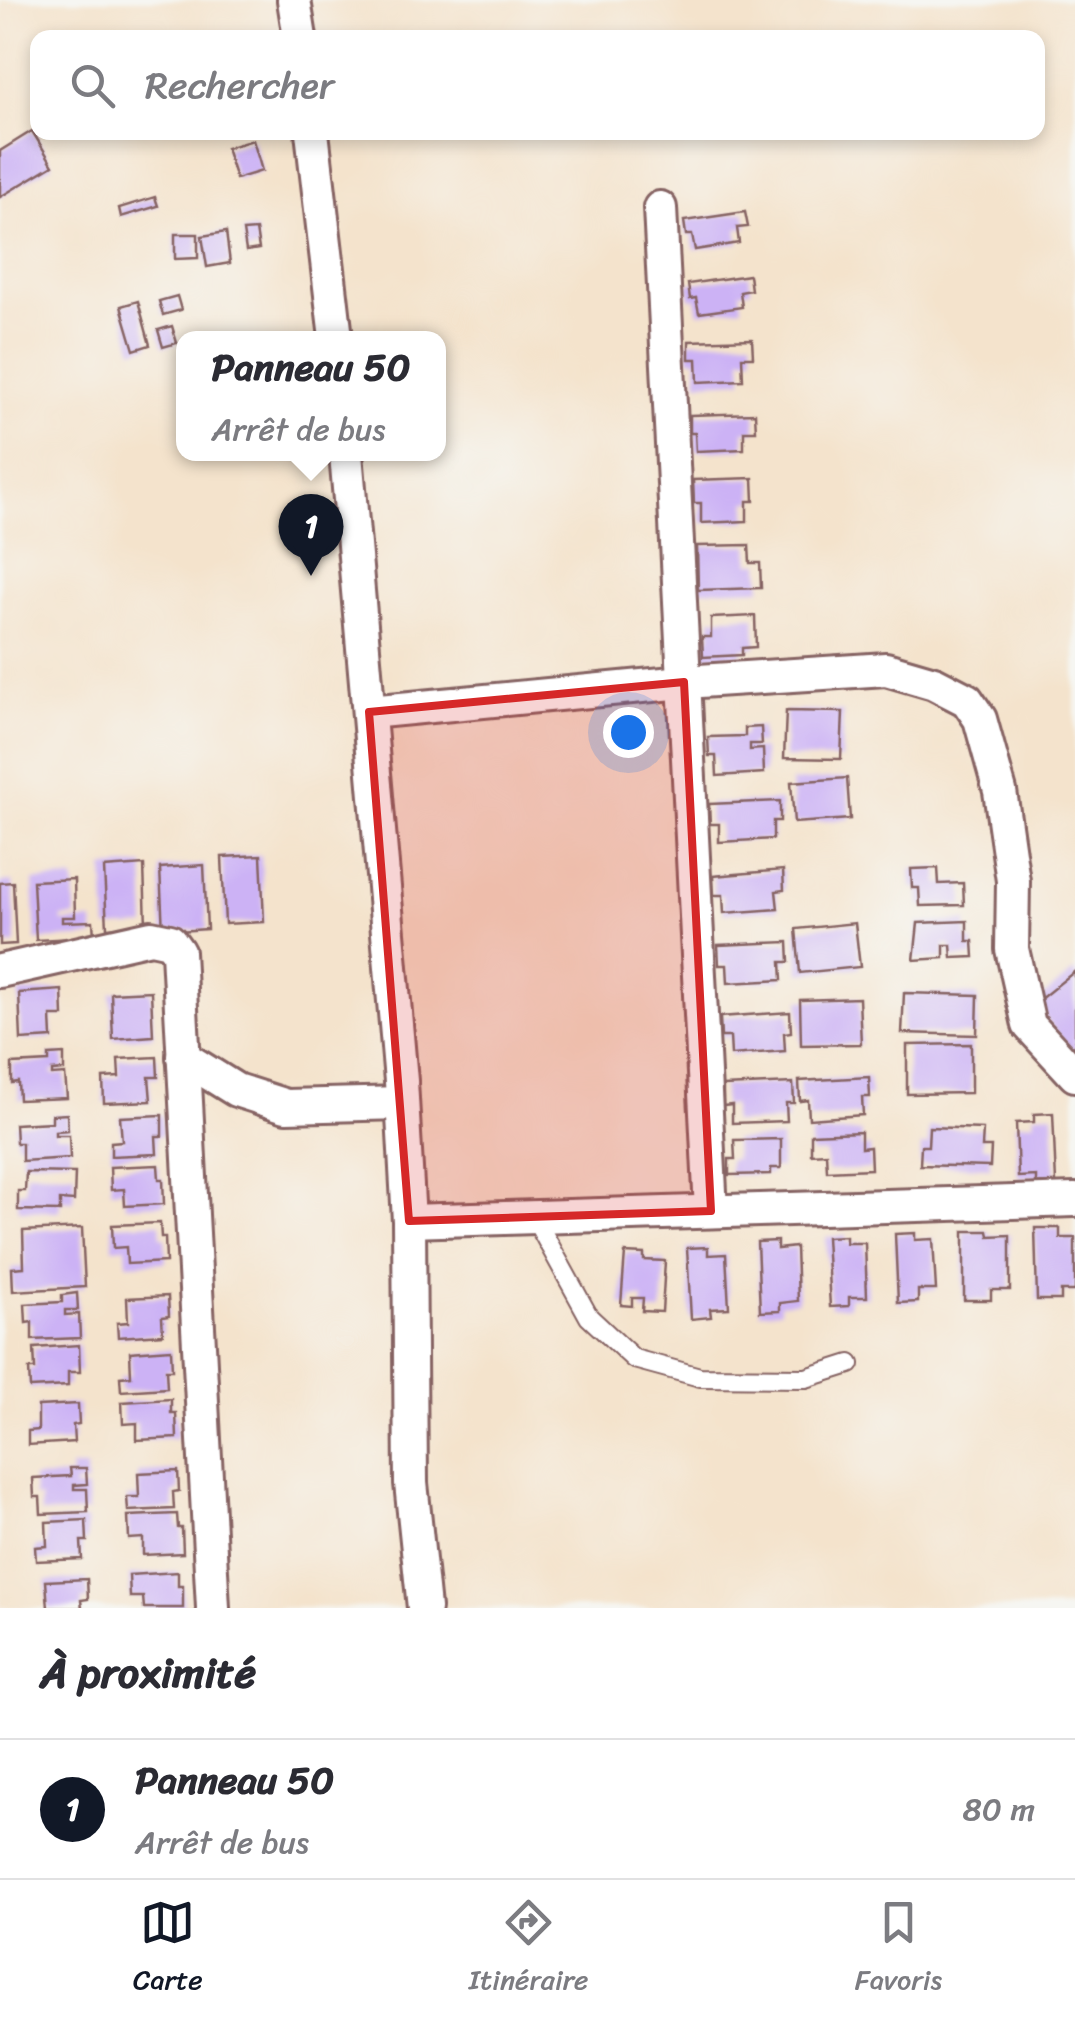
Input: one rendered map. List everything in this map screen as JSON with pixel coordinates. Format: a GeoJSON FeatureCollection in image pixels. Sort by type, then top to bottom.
{"type":"FeatureCollection","features":[{"type":"Feature","properties":{"kind":"street"},"geometry":{"type":"LineString","coordinates":[[294,0],[299,30]]}},
{"type":"Feature","properties":{"kind":"street"},"geometry":{"type":"LineString","coordinates":[[313,140],[335,331]]}},
{"type":"Feature","properties":{"kind":"street"},"geometry":{"type":"LineString","coordinates":[[660,208],[711,1212]]}},
{"type":"Feature","properties":{"kind":"street"},"geometry":{"type":"LineString","coordinates":[[347,461],[402,1102],[409,1222],[410,1483],[424,1608]]}},
{"type":"Feature","properties":{"kind":"street"},"geometry":{"type":"LineString","coordinates":[[368,712],[684,682],[886,669],[934,683],[968,700],[980,719],[1000,792],[1013,881],[1012,949],[1028,1025],[1075,1075]]}},
{"type":"Feature","properties":{"kind":"street"},"geometry":{"type":"LineString","coordinates":[[0,971],[151,938],[170,941],[178,952],[213,1608]]}},
{"type":"Feature","properties":{"kind":"street"},"geometry":{"type":"LineString","coordinates":[[183,1058],[236,1090],[286,1106],[402,1102]]}},
{"type":"Feature","properties":{"kind":"street"},"geometry":{"type":"LineString","coordinates":[[409,1222],[1075,1200]]}},
{"type":"Feature","properties":{"kind":"lane"},"geometry":{"type":"LineString","coordinates":[[534,1217],[589,1317],[634,1359],[700,1377],[806,1378],[850,1364]]}},
{"type":"Feature","properties":{"kind":"highlighted area"},"geometry":{"type":"Polygon","coordinates":[[[684,682],[711,1211],[409,1221],[369,712],[684,682]]]}},
{"type":"Feature","properties":{"kind":"building"},"geometry":{"type":"Polygon","coordinates":[[[30,132],[30,140],[38,140],[53,165],[0,197],[0,151],[30,132]]]}},
{"type":"Feature","properties":{"kind":"building"},"geometry":{"type":"Polygon","coordinates":[[[253,140],[262,171],[236,179],[226,148],[253,140]]]}},
{"type":"Feature","properties":{"kind":"building"},"geometry":{"type":"Polygon","coordinates":[[[155,197],[158,206],[121,217],[119,208],[155,197]]]}},
{"type":"Feature","properties":{"kind":"building"},"geometry":{"type":"Polygon","coordinates":[[[745,212],[748,227],[737,228],[739,243],[695,250],[692,235],[686,235],[684,221],[745,212]]]}},
{"type":"Feature","properties":{"kind":"building"},"geometry":{"type":"Polygon","coordinates":[[[256,230],[259,249],[246,251],[243,231],[256,230]]]}},
{"type":"Feature","properties":{"kind":"building"},"geometry":{"type":"Polygon","coordinates":[[[226,232],[230,263],[207,267],[202,236],[226,232]]]}},
{"type":"Feature","properties":{"kind":"building"},"geometry":{"type":"Polygon","coordinates":[[[175,234],[198,234],[198,258],[175,259],[175,234]]]}},
{"type":"Feature","properties":{"kind":"building"},"geometry":{"type":"Polygon","coordinates":[[[749,275],[751,290],[740,292],[742,307],[699,313],[696,298],[690,299],[688,284],[749,275]]]}},
{"type":"Feature","properties":{"kind":"building"},"geometry":{"type":"Polygon","coordinates":[[[177,296],[181,310],[163,315],[159,301],[177,296]]]}},
{"type":"Feature","properties":{"kind":"building"},"geometry":{"type":"Polygon","coordinates":[[[138,301],[150,345],[134,350],[121,306],[138,301]]]}},
{"type":"Feature","properties":{"kind":"building"},"geometry":{"type":"Polygon","coordinates":[[[172,326],[176,343],[163,347],[158,330],[172,326]]]}},
{"type":"Feature","properties":{"kind":"building"},"geometry":{"type":"Polygon","coordinates":[[[752,339],[753,357],[742,357],[743,380],[698,382],[697,359],[689,359],[689,341],[752,339]]]}},
{"type":"Feature","properties":{"kind":"building"},"geometry":{"type":"Polygon","coordinates":[[[755,413],[756,431],[744,431],[744,449],[696,451],[690,415],[755,413]]]}},
{"type":"Feature","properties":{"kind":"building"},"geometry":{"type":"Polygon","coordinates":[[[753,478],[754,501],[747,501],[747,521],[701,523],[701,503],[694,503],[693,480],[753,478]]]}},
{"type":"Feature","properties":{"kind":"building"},"geometry":{"type":"Polygon","coordinates":[[[749,545],[750,563],[760,563],[761,588],[698,590],[697,546],[749,545]]]}},
{"type":"Feature","properties":{"kind":"building"},"geometry":{"type":"Polygon","coordinates":[[[755,616],[756,647],[742,648],[742,655],[703,657],[702,637],[711,637],[711,618],[755,616]]]}},
{"type":"Feature","properties":{"kind":"building"},"geometry":{"type":"Polygon","coordinates":[[[786,711],[843,712],[841,759],[784,758],[786,711]]]}},
{"type":"Feature","properties":{"kind":"building"},"geometry":{"type":"Polygon","coordinates":[[[761,727],[762,744],[750,744],[750,750],[763,749],[764,773],[717,776],[716,756],[709,756],[708,737],[745,736],[745,728],[761,727]]]}},
{"type":"Feature","properties":{"kind":"building"},"geometry":{"type":"Polygon","coordinates":[[[847,778],[850,819],[794,823],[791,782],[847,778]]]}},
{"type":"Feature","properties":{"kind":"building"},"geometry":{"type":"Polygon","coordinates":[[[780,801],[780,821],[773,821],[773,839],[719,842],[719,824],[710,824],[709,804],[780,801]]]}},
{"type":"Feature","properties":{"kind":"building"},"geometry":{"type":"Polygon","coordinates":[[[261,855],[264,922],[225,924],[222,857],[261,855]]]}},
{"type":"Feature","properties":{"kind":"building"},"geometry":{"type":"Polygon","coordinates":[[[144,865],[146,926],[107,928],[104,868],[144,865]]]}},
{"type":"Feature","properties":{"kind":"building"},"geometry":{"type":"Polygon","coordinates":[[[204,865],[207,929],[163,932],[160,868],[204,865]]]}},
{"type":"Feature","properties":{"kind":"building"},"geometry":{"type":"Polygon","coordinates":[[[938,868],[939,884],[963,883],[964,905],[920,906],[919,888],[912,888],[911,869],[938,868]]]}},
{"type":"Feature","properties":{"kind":"building"},"geometry":{"type":"Polygon","coordinates":[[[783,870],[784,890],[776,891],[778,909],[724,913],[723,895],[714,895],[713,876],[783,870]]]}},
{"type":"Feature","properties":{"kind":"building"},"geometry":{"type":"Polygon","coordinates":[[[74,879],[75,917],[62,917],[62,922],[93,921],[94,937],[36,940],[33,881],[74,879]]]}},
{"type":"Feature","properties":{"kind":"building"},"geometry":{"type":"Polygon","coordinates":[[[13,882],[16,944],[0,945],[0,883],[13,882]]]}},
{"type":"Feature","properties":{"kind":"building"},"geometry":{"type":"Polygon","coordinates":[[[967,921],[967,941],[973,941],[974,957],[952,958],[951,945],[944,945],[944,958],[914,960],[918,923],[967,921]]]}},
{"type":"Feature","properties":{"kind":"building"},"geometry":{"type":"Polygon","coordinates":[[[855,923],[860,967],[800,973],[796,929],[855,923]]]}},
{"type":"Feature","properties":{"kind":"building"},"geometry":{"type":"Polygon","coordinates":[[[788,942],[789,962],[781,962],[782,980],[728,983],[727,965],[719,965],[718,945],[788,942]]]}},
{"type":"Feature","properties":{"kind":"building"},"geometry":{"type":"Polygon","coordinates":[[[1075,971],[1075,1048],[1071,1051],[1034,1004],[1075,971]]]}},
{"type":"Feature","properties":{"kind":"building"},"geometry":{"type":"Polygon","coordinates":[[[62,990],[63,1016],[51,1016],[52,1038],[21,1040],[19,993],[62,990]]]}},
{"type":"Feature","properties":{"kind":"building"},"geometry":{"type":"Polygon","coordinates":[[[151,991],[153,1036],[113,1039],[111,993],[151,991]]]}},
{"type":"Feature","properties":{"kind":"building"},"geometry":{"type":"Polygon","coordinates":[[[904,993],[978,995],[977,1035],[902,1033],[904,993]]]}},
{"type":"Feature","properties":{"kind":"building"},"geometry":{"type":"Polygon","coordinates":[[[859,998],[861,1044],[801,1045],[800,1000],[859,998]]]}},
{"type":"Feature","properties":{"kind":"building"},"geometry":{"type":"Polygon","coordinates":[[[790,1012],[791,1032],[784,1033],[785,1051],[731,1055],[730,1037],[721,1037],[720,1017],[790,1012]]]}},
{"type":"Feature","properties":{"kind":"building"},"geometry":{"type":"Polygon","coordinates":[[[971,1044],[971,1093],[907,1094],[907,1045],[971,1044]]]}},
{"type":"Feature","properties":{"kind":"building"},"geometry":{"type":"Polygon","coordinates":[[[64,1054],[64,1070],[52,1071],[52,1075],[65,1074],[67,1098],[19,1100],[18,1082],[12,1083],[12,1064],[49,1062],[49,1055],[64,1054]]]}},
{"type":"Feature","properties":{"kind":"building"},"geometry":{"type":"Polygon","coordinates":[[[157,1057],[158,1077],[149,1077],[151,1101],[104,1103],[103,1078],[119,1077],[118,1059],[157,1057]]]}},
{"type":"Feature","properties":{"kind":"building"},"geometry":{"type":"Polygon","coordinates":[[[869,1077],[870,1097],[862,1097],[863,1115],[809,1119],[808,1100],[800,1101],[799,1081],[869,1077]]]}},
{"type":"Feature","properties":{"kind":"building"},"geometry":{"type":"Polygon","coordinates":[[[793,1083],[794,1103],[786,1103],[787,1121],[732,1123],[732,1105],[723,1106],[723,1086],[793,1083]]]}},
{"type":"Feature","properties":{"kind":"building"},"geometry":{"type":"Polygon","coordinates":[[[1053,1113],[1056,1183],[1036,1184],[1036,1176],[1018,1177],[1016,1123],[1034,1122],[1034,1114],[1053,1113]]]}},
{"type":"Feature","properties":{"kind":"building"},"geometry":{"type":"Polygon","coordinates":[[[67,1114],[68,1130],[55,1131],[55,1135],[69,1135],[70,1158],[22,1161],[22,1143],[16,1143],[15,1124],[52,1122],[52,1115],[67,1114]]]}},
{"type":"Feature","properties":{"kind":"building"},"geometry":{"type":"Polygon","coordinates":[[[162,1115],[162,1136],[156,1136],[157,1154],[111,1156],[111,1142],[122,1141],[120,1117],[162,1115]]]}},
{"type":"Feature","properties":{"kind":"building"},"geometry":{"type":"Polygon","coordinates":[[[929,1127],[983,1129],[982,1147],[991,1147],[990,1167],[920,1165],[921,1146],[928,1146],[929,1127]]]}},
{"type":"Feature","properties":{"kind":"building"},"geometry":{"type":"Polygon","coordinates":[[[861,1132],[861,1148],[870,1147],[871,1169],[827,1171],[826,1153],[811,1154],[811,1134],[861,1132]]]}},
{"type":"Feature","properties":{"kind":"building"},"geometry":{"type":"Polygon","coordinates":[[[781,1139],[781,1168],[771,1168],[771,1174],[729,1175],[729,1159],[735,1159],[734,1140],[781,1139]]]}},
{"type":"Feature","properties":{"kind":"building"},"geometry":{"type":"Polygon","coordinates":[[[158,1165],[164,1204],[125,1206],[124,1189],[111,1190],[110,1167],[158,1165]]]}},
{"type":"Feature","properties":{"kind":"building"},"geometry":{"type":"Polygon","coordinates":[[[26,1172],[75,1173],[74,1201],[60,1200],[60,1211],[18,1210],[18,1191],[25,1191],[26,1172]]]}},
{"type":"Feature","properties":{"kind":"building"},"geometry":{"type":"Polygon","coordinates":[[[160,1223],[166,1262],[127,1264],[126,1247],[113,1248],[112,1225],[160,1223]]]}},
{"type":"Feature","properties":{"kind":"building"},"geometry":{"type":"Polygon","coordinates":[[[82,1228],[85,1287],[13,1291],[12,1268],[24,1267],[23,1231],[82,1228]]]}},
{"type":"Feature","properties":{"kind":"building"},"geometry":{"type":"Polygon","coordinates":[[[1035,1228],[1060,1228],[1060,1238],[1075,1238],[1075,1291],[1061,1291],[1061,1300],[1037,1300],[1035,1228]]]}},
{"type":"Feature","properties":{"kind":"building"},"geometry":{"type":"Polygon","coordinates":[[[964,1231],[1010,1235],[1010,1290],[991,1290],[991,1300],[964,1300],[964,1231]]]}},
{"type":"Feature","properties":{"kind":"building"},"geometry":{"type":"Polygon","coordinates":[[[915,1233],[915,1240],[933,1239],[936,1290],[918,1290],[918,1302],[898,1303],[895,1234],[915,1233]]]}},
{"type":"Feature","properties":{"kind":"building"},"geometry":{"type":"Polygon","coordinates":[[[846,1236],[846,1243],[865,1243],[867,1297],[849,1297],[849,1306],[830,1307],[826,1237],[846,1236]]]}},
{"type":"Feature","properties":{"kind":"building"},"geometry":{"type":"Polygon","coordinates":[[[777,1241],[777,1249],[796,1247],[798,1301],[780,1303],[780,1311],[760,1312],[757,1242],[777,1241]]]}},
{"type":"Feature","properties":{"kind":"building"},"geometry":{"type":"Polygon","coordinates":[[[708,1247],[708,1255],[726,1254],[729,1308],[710,1309],[711,1317],[691,1319],[687,1248],[708,1247]]]}},
{"type":"Feature","properties":{"kind":"building"},"geometry":{"type":"Polygon","coordinates":[[[625,1253],[644,1254],[644,1260],[665,1261],[662,1312],[642,1311],[643,1298],[632,1298],[632,1306],[621,1305],[625,1253]]]}},
{"type":"Feature","properties":{"kind":"building"},"geometry":{"type":"Polygon","coordinates":[[[77,1293],[78,1310],[65,1310],[65,1315],[79,1314],[80,1338],[32,1340],[32,1322],[26,1323],[25,1304],[62,1302],[62,1295],[77,1293]]]}},
{"type":"Feature","properties":{"kind":"building"},"geometry":{"type":"Polygon","coordinates":[[[168,1296],[169,1316],[162,1317],[163,1334],[118,1337],[117,1323],[128,1322],[127,1298],[168,1296]]]}},
{"type":"Feature","properties":{"kind":"building"},"geometry":{"type":"Polygon","coordinates":[[[79,1345],[80,1372],[68,1372],[68,1386],[30,1388],[29,1369],[35,1369],[34,1348],[79,1345]]]}},
{"type":"Feature","properties":{"kind":"building"},"geometry":{"type":"Polygon","coordinates":[[[171,1349],[172,1370],[166,1370],[167,1388],[121,1391],[120,1377],[131,1376],[130,1352],[171,1349]]]}},
{"type":"Feature","properties":{"kind":"building"},"geometry":{"type":"Polygon","coordinates":[[[171,1399],[177,1438],[137,1440],[137,1423],[123,1424],[122,1402],[171,1399]]]}},
{"type":"Feature","properties":{"kind":"building"},"geometry":{"type":"Polygon","coordinates":[[[78,1404],[79,1424],[73,1425],[74,1442],[28,1445],[28,1431],[38,1430],[38,1406],[78,1404]]]}},
{"type":"Feature","properties":{"kind":"building"},"geometry":{"type":"Polygon","coordinates":[[[70,1468],[86,1468],[87,1484],[74,1485],[74,1489],[87,1489],[88,1512],[41,1514],[40,1497],[34,1497],[33,1478],[71,1476],[70,1468]]]}},
{"type":"Feature","properties":{"kind":"building"},"geometry":{"type":"Polygon","coordinates":[[[178,1471],[179,1491],[173,1492],[174,1509],[128,1511],[127,1497],[139,1497],[138,1473],[178,1471]]]}},
{"type":"Feature","properties":{"kind":"building"},"geometry":{"type":"Polygon","coordinates":[[[177,1514],[183,1553],[143,1555],[143,1538],[129,1539],[128,1516],[177,1514]]]}},
{"type":"Feature","properties":{"kind":"building"},"geometry":{"type":"Polygon","coordinates":[[[86,1520],[87,1541],[81,1541],[82,1559],[36,1561],[35,1547],[47,1546],[46,1522],[86,1520]]]}},
{"type":"Feature","properties":{"kind":"building"},"geometry":{"type":"Polygon","coordinates":[[[178,1572],[178,1586],[183,1586],[183,1608],[144,1608],[143,1597],[130,1597],[129,1575],[178,1572]]]}},
{"type":"Feature","properties":{"kind":"building"},"geometry":{"type":"Polygon","coordinates":[[[87,1579],[88,1599],[81,1600],[82,1608],[48,1608],[46,1581],[87,1579]]]}},
{"type":"Feature","properties":{"kind":"place","name":"Panneau 50"},"geometry":{"type":"Point","coordinates":[311,576]}}]}
